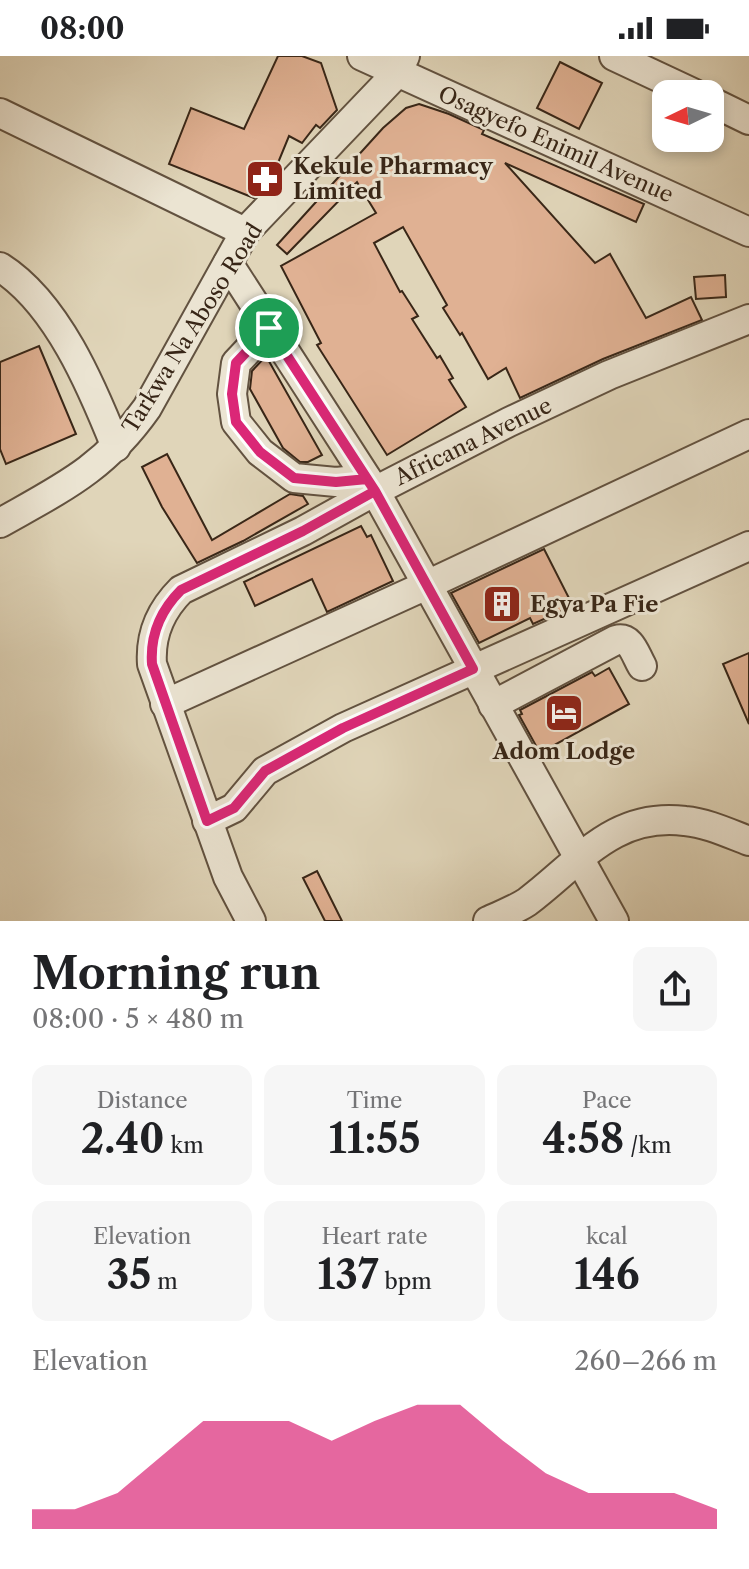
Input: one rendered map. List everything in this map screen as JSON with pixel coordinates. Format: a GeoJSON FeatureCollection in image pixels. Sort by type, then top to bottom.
{"type":"FeatureCollection","features":[{"type":"Feature","properties":{"kind":"street","name":"Osagyefo Enimil Avenue"},"geometry":{"type":"LineString","coordinates":[[362,56],[401,64],[745,233]]}},
{"type":"Feature","properties":{"kind":"street"},"geometry":{"type":"LineString","coordinates":[[614,56],[665,80]]}},
{"type":"Feature","properties":{"kind":"street","name":"Tarkwa Na Aboso Road"},"geometry":{"type":"LineString","coordinates":[[0,523],[78,478],[116,447],[147,408],[245,232],[401,64]]}},
{"type":"Feature","properties":{"kind":"street"},"geometry":{"type":"LineString","coordinates":[[724,108],[749,120]]}},
{"type":"Feature","properties":{"kind":"street"},"geometry":{"type":"LineString","coordinates":[[0,113],[245,232]]}},
{"type":"Feature","properties":{"kind":"street"},"geometry":{"type":"LineString","coordinates":[[228,263],[371,485],[429,584],[614,921]]}},
{"type":"Feature","properties":{"kind":"street"},"geometry":{"type":"LineString","coordinates":[[0,267],[28,288],[75,356],[116,447]]}},
{"type":"Feature","properties":{"kind":"street","name":"Africana Avenue"},"geometry":{"type":"LineString","coordinates":[[251,921],[228,877],[152,664],[151,648],[155,632],[168,603],[181,590],[303,531],[371,485],[595,382],[747,318]]}},
{"type":"Feature","properties":{"kind":"street"},"geometry":{"type":"LineString","coordinates":[[269,328],[236,363],[232,394],[236,422],[260,452],[294,478],[371,485]]}},
{"type":"Feature","properties":{"kind":"street"},"geometry":{"type":"LineString","coordinates":[[165,704],[749,434]]}},
{"type":"Feature","properties":{"kind":"street"},"geometry":{"type":"LineString","coordinates":[[207,821],[234,808],[265,771],[343,728],[749,546]]}},
{"type":"Feature","properties":{"kind":"street"},"geometry":{"type":"LineString","coordinates":[[493,705],[616,640],[628,641],[642,666]]}},
{"type":"Feature","properties":{"kind":"street"},"geometry":{"type":"LineString","coordinates":[[488,921],[526,902],[608,835],[638,822],[687,821],[717,828],[749,841]]}},
{"type":"Feature","properties":{"kind":"building"},"geometry":{"type":"Polygon","coordinates":[[[278,56],[302,56],[321,63],[337,110],[320,128],[316,125],[302,143],[289,136],[271,180],[254,198],[169,164],[191,108],[244,129],[278,56]]]}},
{"type":"Feature","properties":{"kind":"building"},"geometry":{"type":"Polygon","coordinates":[[[560,62],[602,83],[579,129],[537,108],[560,62]]]}},
{"type":"Feature","properties":{"kind":"building"},"geometry":{"type":"Polygon","coordinates":[[[419,104],[449,114],[484,130],[482,134],[644,204],[636,222],[505,163],[595,263],[610,254],[646,318],[691,297],[702,320],[603,359],[520,398],[506,368],[488,379],[462,333],[460,335],[443,308],[447,305],[403,227],[374,243],[400,292],[418,316],[412,319],[437,358],[440,356],[453,378],[449,380],[466,407],[387,455],[317,345],[321,343],[281,266],[376,213],[357,182],[287,254],[277,245],[383,128],[406,108],[419,104]]]}},
{"type":"Feature","properties":{"kind":"building"},"geometry":{"type":"Polygon","coordinates":[[[725,275],[726,297],[696,299],[694,277],[725,275]]]}},
{"type":"Feature","properties":{"kind":"building"},"geometry":{"type":"Polygon","coordinates":[[[39,346],[76,434],[6,464],[0,449],[0,362],[39,346]]]}},
{"type":"Feature","properties":{"kind":"building"},"geometry":{"type":"Polygon","coordinates":[[[266,356],[322,455],[308,462],[300,462],[283,448],[250,389],[252,371],[266,356]]]}},
{"type":"Feature","properties":{"kind":"building"},"geometry":{"type":"Polygon","coordinates":[[[167,454],[212,540],[290,494],[303,496],[308,504],[197,563],[162,507],[142,467],[167,454]]]}},
{"type":"Feature","properties":{"kind":"building"},"geometry":{"type":"Polygon","coordinates":[[[361,526],[367,537],[371,535],[393,581],[327,612],[312,579],[255,606],[244,582],[361,526]]]}},
{"type":"Feature","properties":{"kind":"building"},"geometry":{"type":"Polygon","coordinates":[[[544,549],[573,606],[533,624],[530,618],[479,643],[451,593],[544,549]]]}},
{"type":"Feature","properties":{"kind":"building"},"geometry":{"type":"Polygon","coordinates":[[[749,653],[749,724],[723,664],[749,653]]]}},
{"type":"Feature","properties":{"kind":"building"},"geometry":{"type":"Polygon","coordinates":[[[609,668],[629,704],[540,753],[519,715],[522,714],[520,710],[592,672],[595,676],[609,668]]]}},
{"type":"Feature","properties":{"kind":"building"},"geometry":{"type":"Polygon","coordinates":[[[317,871],[342,921],[325,921],[303,878],[317,871]]]}},
{"type":"Feature","properties":{"kind":"place","name":"Kekule Pharmacy Limited"},"geometry":{"type":"Point","coordinates":[265,179]}},
{"type":"Feature","properties":{"kind":"place","name":"Egya Pa Fie"},"geometry":{"type":"Point","coordinates":[502,604]}},
{"type":"Feature","properties":{"kind":"place","name":"Adom Lodge"},"geometry":{"type":"Point","coordinates":[564,713]}},
{"type":"Feature","properties":{"kind":"route"},"geometry":{"type":"LineString","coordinates":[[269,328],[236,363],[232,394],[236,422],[260,452],[294,478],[336,482],[367,479],[375,491],[429,584],[473,669],[343,728],[265,771],[234,808],[207,821],[152,664],[151,648],[155,632],[168,603],[181,590],[303,531],[375,491],[269,328]]}}]}
